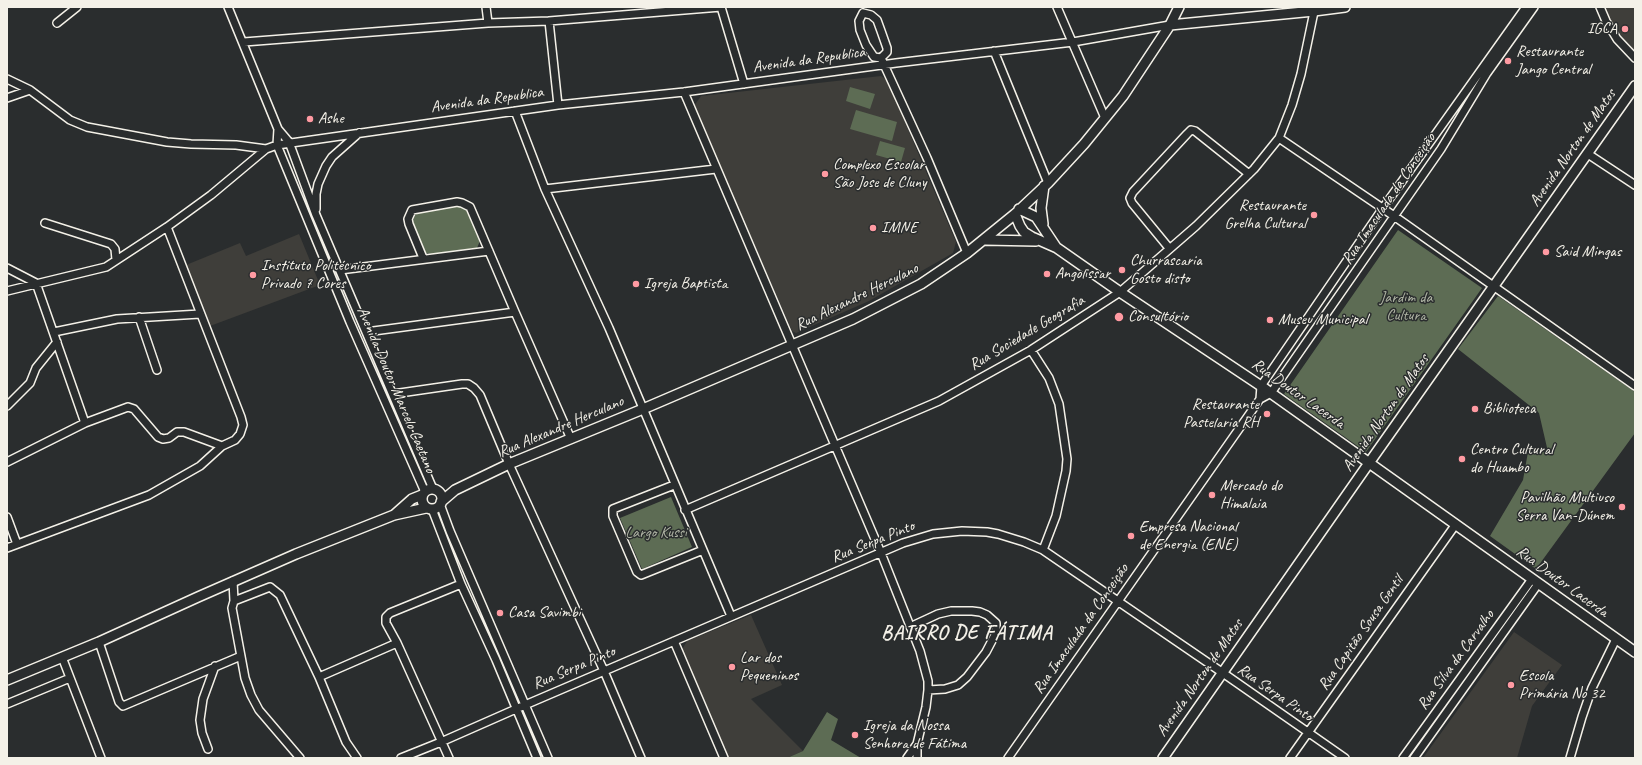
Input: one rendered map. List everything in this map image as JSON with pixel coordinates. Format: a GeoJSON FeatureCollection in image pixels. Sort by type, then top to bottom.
{"type":"FeatureCollection","features":[{"type":"Feature","properties":{"kind":"main road","name":"Rua Alexandre Herculano"},"geometry":{"type":"LineString","coordinates":[[435,506],[455,490],[509,464],[644,409],[793,345],[890,301],[921,284],[985,240],[1046,184],[1123,96],[1170,25],[1179,7]]}},
{"type":"Feature","properties":{"kind":"main road","name":"Avenida da Republica"},"geometry":{"type":"LineString","coordinates":[[1170,25],[1346,7]]}},
{"type":"Feature","properties":{"kind":"main road","name":"Avenida Norton de Matos"},"geometry":{"type":"LineString","coordinates":[[1163,758],[1635,86]]}},
{"type":"Feature","properties":{"kind":"main road"},"geometry":{"type":"LineString","coordinates":[[1045,231],[1041,214],[1046,184]]}},
{"type":"Feature","properties":{"kind":"main road","name":"Rua Doutor Lacerda"},"geometry":{"type":"LineString","coordinates":[[1057,248],[1036,217],[1017,211],[1020,226],[1024,232],[1057,248],[1261,386],[1635,652]]}},
{"type":"Feature","properties":{"kind":"main road"},"geometry":{"type":"LineString","coordinates":[[985,240],[1041,241]]}},
{"type":"Feature","properties":{"kind":"main road","name":"Rua Alexandre Herculano"},"geometry":{"type":"LineString","coordinates":[[429,491],[455,490]]}},
{"type":"Feature","properties":{"kind":"main road"},"geometry":{"type":"LineString","coordinates":[[394,514],[412,500],[429,491]]}},
{"type":"Feature","properties":{"kind":"main road","name":"Avenida Doutor Marcelo Caetano"},"geometry":{"type":"LineString","coordinates":[[429,491],[440,494],[435,506],[422,502],[429,491]]}},
{"type":"Feature","properties":{"kind":"main road"},"geometry":{"type":"LineString","coordinates":[[7,680],[99,642],[296,554],[394,514],[435,506]]}},
{"type":"Feature","properties":{"kind":"street"},"geometry":{"type":"LineString","coordinates":[[57,23],[77,7]]}},
{"type":"Feature","properties":{"kind":"street"},"geometry":{"type":"LineString","coordinates":[[228,7],[244,42],[278,129]]}},
{"type":"Feature","properties":{"kind":"street"},"geometry":{"type":"LineString","coordinates":[[486,7],[488,23]]}},
{"type":"Feature","properties":{"kind":"street"},"geometry":{"type":"LineString","coordinates":[[244,42],[488,23],[549,21],[721,7],[744,84]]}},
{"type":"Feature","properties":{"kind":"street"},"geometry":{"type":"LineString","coordinates":[[1057,7],[1105,118]]}},
{"type":"Feature","properties":{"kind":"street","name":"Rua Imaculada da Conceição"},"geometry":{"type":"LineString","coordinates":[[1261,386],[1383,208],[1526,7]]}},
{"type":"Feature","properties":{"kind":"street","name":"Rua Imaculada da Conceição"},"geometry":{"type":"LineString","coordinates":[[1008,758],[1260,399],[1271,393],[1360,266],[1441,149],[1487,73],[1534,7]]}},
{"type":"Feature","properties":{"kind":"street"},"geometry":{"type":"LineString","coordinates":[[1600,7],[1606,21],[1617,39],[1635,58]]}},
{"type":"Feature","properties":{"kind":"street","name":"Rua Sociedade Geografia"},"geometry":{"type":"LineString","coordinates":[[685,510],[939,401],[1031,350],[1120,292],[1196,226],[1249,174],[1279,138],[1292,105],[1301,74],[1315,9]]}},
{"type":"Feature","properties":{"kind":"street"},"geometry":{"type":"LineString","coordinates":[[883,62],[887,48],[882,31],[877,20],[871,15],[863,13],[859,21],[860,30],[866,45],[870,53],[883,62],[927,158],[967,253]]}},
{"type":"Feature","properties":{"kind":"street"},"geometry":{"type":"LineString","coordinates":[[549,21],[558,105]]}},
{"type":"Feature","properties":{"kind":"street","name":"Avenida da Republica"},"geometry":{"type":"LineString","coordinates":[[266,149],[289,142],[359,132],[558,105],[684,92],[744,84],[883,62],[1072,42],[1170,25]]}},
{"type":"Feature","properties":{"kind":"street"},"geometry":{"type":"LineString","coordinates":[[994,51],[1046,184]]}},
{"type":"Feature","properties":{"kind":"street"},"geometry":{"type":"LineString","coordinates":[[7,79],[30,90],[70,120],[88,127],[167,142],[236,145],[266,149]]}},
{"type":"Feature","properties":{"kind":"street"},"geometry":{"type":"LineString","coordinates":[[7,98],[30,90]]}},
{"type":"Feature","properties":{"kind":"street"},"geometry":{"type":"LineString","coordinates":[[684,92],[881,553],[924,665],[928,681],[926,708],[916,744],[907,758]]}},
{"type":"Feature","properties":{"kind":"street"},"geometry":{"type":"LineString","coordinates":[[516,111],[545,189],[583,270],[644,409],[674,485],[731,616]]}},
{"type":"Feature","properties":{"kind":"street","name":"Avenida Doutor Marcelo Caetano"},"geometry":{"type":"LineString","coordinates":[[278,129],[289,142],[316,215],[393,394],[429,491]]}},
{"type":"Feature","properties":{"kind":"street","name":"Avenida Doutor Marcelo Caetano"},"geometry":{"type":"LineString","coordinates":[[278,129],[277,145],[350,322],[429,491]]}},
{"type":"Feature","properties":{"kind":"street"},"geometry":{"type":"LineString","coordinates":[[1170,248],[1132,203],[1130,198],[1133,192],[1191,130],[1195,131],[1249,174]]}},
{"type":"Feature","properties":{"kind":"street"},"geometry":{"type":"LineString","coordinates":[[316,215],[316,194],[318,184],[326,166],[332,157],[359,132]]}},
{"type":"Feature","properties":{"kind":"street"},"geometry":{"type":"LineString","coordinates":[[1279,138],[1383,208],[1635,386]]}},
{"type":"Feature","properties":{"kind":"street"},"geometry":{"type":"LineString","coordinates":[[1430,143],[1441,149]]}},
{"type":"Feature","properties":{"kind":"street"},"geometry":{"type":"LineString","coordinates":[[7,291],[106,267],[133,251],[212,195],[266,149]]}},
{"type":"Feature","properties":{"kind":"street"},"geometry":{"type":"LineString","coordinates":[[1588,154],[1635,185]]}},
{"type":"Feature","properties":{"kind":"street"},"geometry":{"type":"LineString","coordinates":[[545,189],[716,169]]}},
{"type":"Feature","properties":{"kind":"street"},"geometry":{"type":"LineString","coordinates":[[423,258],[409,224],[408,219],[412,210],[457,202],[470,208],[571,439]]}},
{"type":"Feature","properties":{"kind":"street"},"geometry":{"type":"LineString","coordinates":[[45,223],[111,244],[115,249],[116,260]]}},
{"type":"Feature","properties":{"kind":"street"},"geometry":{"type":"LineString","coordinates":[[7,548],[149,495],[200,466],[222,446],[235,440],[240,434],[243,425],[168,227]]}},
{"type":"Feature","properties":{"kind":"street"},"geometry":{"type":"LineString","coordinates":[[340,270],[423,258],[489,251]]}},
{"type":"Feature","properties":{"kind":"street"},"geometry":{"type":"LineString","coordinates":[[1348,259],[1360,266]]}},
{"type":"Feature","properties":{"kind":"street"},"geometry":{"type":"LineString","coordinates":[[7,268],[36,283],[58,342],[85,423]]}},
{"type":"Feature","properties":{"kind":"street"},"geometry":{"type":"LineString","coordinates":[[366,332],[515,312]]}},
{"type":"Feature","properties":{"kind":"street"},"geometry":{"type":"LineString","coordinates":[[54,332],[117,319],[200,314]]}},
{"type":"Feature","properties":{"kind":"street"},"geometry":{"type":"LineString","coordinates":[[139,317],[156,370]]}},
{"type":"Feature","properties":{"kind":"street"},"geometry":{"type":"LineString","coordinates":[[1305,323],[1315,330]]}},
{"type":"Feature","properties":{"kind":"street"},"geometry":{"type":"LineString","coordinates":[[7,406],[30,383],[36,368],[58,342]]}},
{"type":"Feature","properties":{"kind":"street"},"geometry":{"type":"LineString","coordinates":[[1031,350],[1049,378],[1059,404],[1067,459],[1066,471],[1056,516],[1043,550]]}},
{"type":"Feature","properties":{"kind":"street"},"geometry":{"type":"LineString","coordinates":[[393,394],[468,384],[480,395],[509,464],[604,671],[641,758]]}},
{"type":"Feature","properties":{"kind":"street"},"geometry":{"type":"LineString","coordinates":[[1260,399],[1261,386]]}},
{"type":"Feature","properties":{"kind":"street"},"geometry":{"type":"LineString","coordinates":[[7,462],[85,423],[128,407],[134,410],[158,437],[163,439],[169,438],[177,432],[184,432],[222,446]]}},
{"type":"Feature","properties":{"kind":"street"},"geometry":{"type":"LineString","coordinates":[[674,485],[613,509],[613,516],[637,572],[640,576],[703,550]]}},
{"type":"Feature","properties":{"kind":"street","name":"Avenida Doutor Marcelo Caetano"},"geometry":{"type":"LineString","coordinates":[[435,506],[461,584],[496,660],[515,709],[537,758]]}},
{"type":"Feature","properties":{"kind":"street","name":"Avenida Doutor Marcelo Caetano"},"geometry":{"type":"LineString","coordinates":[[435,506],[450,531],[548,758]]}},
{"type":"Feature","properties":{"kind":"street"},"geometry":{"type":"LineString","coordinates":[[7,517],[17,544]]}},
{"type":"Feature","properties":{"kind":"street","name":"Rua Capitão Sousa Gentil"},"geometry":{"type":"LineString","coordinates":[[1290,758],[1456,524]]}},
{"type":"Feature","properties":{"kind":"street","name":"Rua Serpa Pinto"},"geometry":{"type":"LineString","coordinates":[[401,758],[442,742],[525,704],[919,537],[962,531],[998,534],[1043,550],[1345,758]]}},
{"type":"Feature","properties":{"kind":"street"},"geometry":{"type":"LineString","coordinates":[[234,581],[234,602],[232,608],[245,678],[259,710],[300,758]]}},
{"type":"Feature","properties":{"kind":"street","name":"Rua Silva da Carvalho"},"geometry":{"type":"LineString","coordinates":[[1403,758],[1493,632],[1535,581]]}},
{"type":"Feature","properties":{"kind":"street","name":"Rua Silva da Carvalho"},"geometry":{"type":"LineString","coordinates":[[1414,758],[1500,637],[1535,581]]}},
{"type":"Feature","properties":{"kind":"street"},"geometry":{"type":"LineString","coordinates":[[449,758],[397,643],[386,623],[386,617],[390,613],[461,584]]}},
{"type":"Feature","properties":{"kind":"street"},"geometry":{"type":"LineString","coordinates":[[234,602],[270,588],[276,590],[280,595],[319,677],[346,742],[357,758]]}},
{"type":"Feature","properties":{"kind":"street"},"geometry":{"type":"LineString","coordinates":[[910,626],[938,614],[951,611],[980,612],[987,615],[996,623],[996,633],[986,652],[967,677],[958,685],[945,689],[928,690]]}},
{"type":"Feature","properties":{"kind":"street"},"geometry":{"type":"LineString","coordinates":[[1493,632],[1500,637]]}},
{"type":"Feature","properties":{"kind":"street"},"geometry":{"type":"LineString","coordinates":[[1570,758],[1592,688],[1616,639]]}},
{"type":"Feature","properties":{"kind":"street"},"geometry":{"type":"LineString","coordinates":[[674,641],[724,758]]}},
{"type":"Feature","properties":{"kind":"street"},"geometry":{"type":"LineString","coordinates":[[99,642],[119,702],[123,706],[241,656]]}},
{"type":"Feature","properties":{"kind":"street"},"geometry":{"type":"LineString","coordinates":[[319,677],[397,643]]}},
{"type":"Feature","properties":{"kind":"street"},"geometry":{"type":"LineString","coordinates":[[62,658],[101,758]]}},
{"type":"Feature","properties":{"kind":"street"},"geometry":{"type":"LineString","coordinates":[[208,749],[202,733],[200,720],[203,699],[215,666]]}},
{"type":"Feature","properties":{"kind":"street"},"geometry":{"type":"LineString","coordinates":[[7,704],[70,678]]}},
{"type":"Feature","properties":{"kind":"street"},"geometry":{"type":"LineString","coordinates":[[1456,683],[1464,688]]}},
{"type":"Feature","properties":{"kind":"street"},"geometry":{"type":"LineString","coordinates":[[1419,735],[1427,740]]}},
{"type":"Feature","properties":{"kind":"street"},"geometry":{"type":"LineString","coordinates":[[916,744],[917,758]]}},
{"type":"Feature","properties":{"kind":"shaded area","name":"IGCA"},"geometry":{"type":"Polygon","coordinates":[[[1603,7],[1635,7],[1635,54],[1620,38],[1603,7]]]}},
{"type":"Feature","properties":{"kind":"shaded area","name":"Complexo Escolar São Jose de Cluny"},"geometry":{"type":"Polygon","coordinates":[[[881,76],[887,80],[956,242],[953,253],[869,301],[796,333],[792,331],[694,106],[701,96],[881,76]]]}},
{"type":"Feature","properties":{"kind":"shaded area","name":"Instituto Politécnico Privado 7 Cores"},"geometry":{"type":"Polygon","coordinates":[[[299,234],[320,285],[210,326],[186,265],[240,243],[246,256],[299,234]]]}},
{"type":"Feature","properties":{"kind":"shaded area","name":"Lar dos Pequeninos"},"geometry":{"type":"Polygon","coordinates":[[[751,615],[782,685],[751,699],[803,751],[787,758],[728,758],[682,650],[687,641],[751,615]]]}},
{"type":"Feature","properties":{"kind":"shaded area","name":"Escola Primária No 32"},"geometry":{"type":"Polygon","coordinates":[[[1514,632],[1562,665],[1532,706],[1517,758],[1423,758],[1514,632]]]}},
{"type":"Feature","properties":{"kind":"green space"},"geometry":{"type":"Polygon","coordinates":[[[850,87],[875,94],[870,109],[846,101],[850,87]]]}},
{"type":"Feature","properties":{"kind":"green space"},"geometry":{"type":"Polygon","coordinates":[[[856,110],[897,122],[892,141],[850,129],[856,110]]]}},
{"type":"Feature","properties":{"kind":"green space"},"geometry":{"type":"Polygon","coordinates":[[[880,141],[905,148],[901,162],[876,155],[880,141]]]}},
{"type":"Feature","properties":{"kind":"green space"},"geometry":{"type":"Polygon","coordinates":[[[461,205],[468,210],[480,241],[477,248],[431,254],[426,253],[421,246],[413,221],[415,215],[421,212],[461,205]]]}},
{"type":"Feature","properties":{"kind":"green space","name":"Jardim da Cultura"},"geometry":{"type":"Polygon","coordinates":[[[1398,230],[1482,288],[1366,452],[1284,394],[1398,230]]]}},
{"type":"Feature","properties":{"kind":"green space"},"geometry":{"type":"Polygon","coordinates":[[[1498,296],[1635,392],[1635,433],[1536,569],[1490,536],[1523,480],[1528,452],[1548,452],[1539,413],[1458,349],[1498,296]]]}},
{"type":"Feature","properties":{"kind":"green space","name":"Largo Kussi"},"geometry":{"type":"Polygon","coordinates":[[[671,497],[692,547],[642,569],[620,518],[671,497]]]}},
{"type":"Feature","properties":{"kind":"green space"},"geometry":{"type":"Polygon","coordinates":[[[827,712],[838,719],[831,740],[861,758],[787,758],[803,751],[827,712]]]}},
{"type":"Feature","properties":{"kind":"place","name":"IGCA"},"geometry":{"type":"Point","coordinates":[1625,29]}},
{"type":"Feature","properties":{"kind":"place","name":"Restaurante Jango Central"},"geometry":{"type":"Point","coordinates":[1508,61]}},
{"type":"Feature","properties":{"kind":"place","name":"Ashe"},"geometry":{"type":"Point","coordinates":[310,119]}},
{"type":"Feature","properties":{"kind":"place","name":"Complexo Escolar São Jose de Cluny"},"geometry":{"type":"Point","coordinates":[825,174]}},
{"type":"Feature","properties":{"kind":"place","name":"Restaurante Grelha Cultural"},"geometry":{"type":"Point","coordinates":[1314,215]}},
{"type":"Feature","properties":{"kind":"place","name":"IMNE"},"geometry":{"type":"Point","coordinates":[873,228]}},
{"type":"Feature","properties":{"kind":"place","name":"Said Mingas"},"geometry":{"type":"Point","coordinates":[1546,252]}},
{"type":"Feature","properties":{"kind":"place","name":"Churrascaria Gosto disto"},"geometry":{"type":"Point","coordinates":[1122,270]}},
{"type":"Feature","properties":{"kind":"place","name":"Angolissar"},"geometry":{"type":"Point","coordinates":[1047,274]}},
{"type":"Feature","properties":{"kind":"place","name":"Instituto Politécnico Privado 7 Cores"},"geometry":{"type":"Point","coordinates":[253,275]}},
{"type":"Feature","properties":{"kind":"place","name":"Igreja Baptista"},"geometry":{"type":"Point","coordinates":[636,284]}},
{"type":"Feature","properties":{"kind":"place","name":"Consultório"},"geometry":{"type":"Point","coordinates":[1119,317]}},
{"type":"Feature","properties":{"kind":"place","name":"Museu Municipal"},"geometry":{"type":"Point","coordinates":[1270,320]}},
{"type":"Feature","properties":{"kind":"place","name":"Biblioteca"},"geometry":{"type":"Point","coordinates":[1475,409]}},
{"type":"Feature","properties":{"kind":"place","name":"Restaurante Pastelaria RH"},"geometry":{"type":"Point","coordinates":[1267,414]}},
{"type":"Feature","properties":{"kind":"place","name":"Centro Cultural do Huambo"},"geometry":{"type":"Point","coordinates":[1462,459]}},
{"type":"Feature","properties":{"kind":"place","name":"Mercado do Himalaia"},"geometry":{"type":"Point","coordinates":[1212,495]}},
{"type":"Feature","properties":{"kind":"place","name":"Pavilhão Multiuso Serra Van-Dúnem"},"geometry":{"type":"Point","coordinates":[1622,507]}},
{"type":"Feature","properties":{"kind":"place","name":"Empresa Nacional de Energia (ENE)"},"geometry":{"type":"Point","coordinates":[1131,536]}},
{"type":"Feature","properties":{"kind":"place","name":"Casa Savimbi"},"geometry":{"type":"Point","coordinates":[500,613]}},
{"type":"Feature","properties":{"kind":"place","name":"Lar dos Pequeninos"},"geometry":{"type":"Point","coordinates":[732,667]}},
{"type":"Feature","properties":{"kind":"place","name":"Escola Primária No 32"},"geometry":{"type":"Point","coordinates":[1511,685]}},
{"type":"Feature","properties":{"kind":"place","name":"Igreja da Nossa Senhora de Fátima"},"geometry":{"type":"Point","coordinates":[855,735]}},
{"type":"Feature","properties":{"kind":"district","name":"BAIRRO DE FÁTIMA"},"geometry":{"type":"Point","coordinates":[967,634]}}]}
